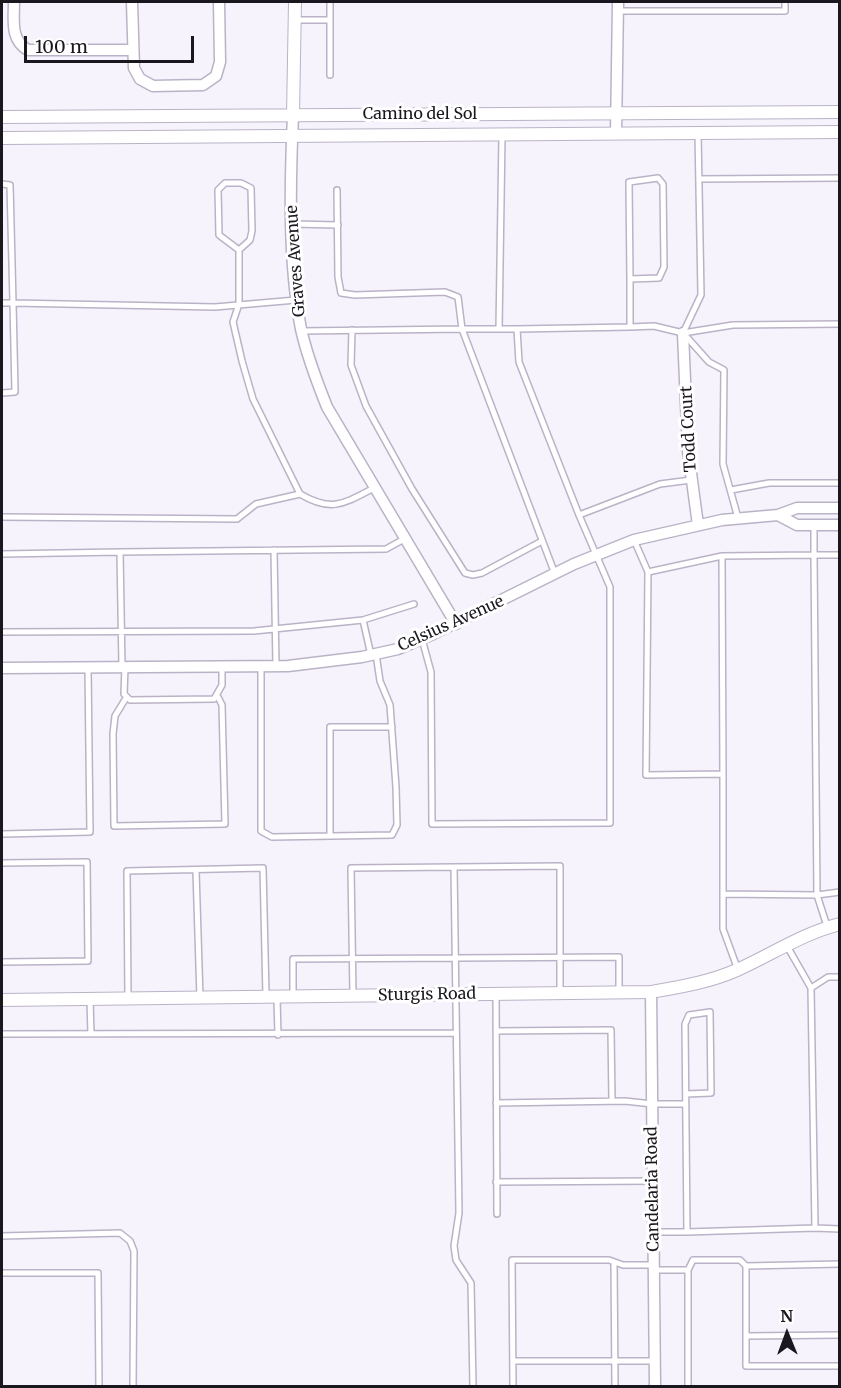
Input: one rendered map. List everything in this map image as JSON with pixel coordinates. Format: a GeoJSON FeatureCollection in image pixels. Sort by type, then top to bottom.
{"type":"FeatureCollection","features":[{"type":"Feature","properties":{"kind":"street"},"geometry":{"type":"LineString","coordinates":[[14,2],[15,36],[21,46],[28,50],[132,50]]}},
{"type":"Feature","properties":{"kind":"street"},"geometry":{"type":"LineString","coordinates":[[132,2],[132,50],[136,75],[146,84],[203,85],[210,82],[220,69],[219,2]]}},
{"type":"Feature","properties":{"kind":"street","name":"Graves Avenue"},"geometry":{"type":"LineString","coordinates":[[296,2],[292,224],[296,300],[302,331],[314,374],[327,407],[456,624]]}},
{"type":"Feature","properties":{"kind":"street"},"geometry":{"type":"LineString","coordinates":[[616,134],[618,6]]}},
{"type":"Feature","properties":{"kind":"street","name":"Camino del Sol"},"geometry":{"type":"LineString","coordinates":[[2,117],[840,112]]}},
{"type":"Feature","properties":{"kind":"street","name":"Camino del Sol"},"geometry":{"type":"LineString","coordinates":[[2,138],[840,132]]}},
{"type":"Feature","properties":{"kind":"street","name":"Todd Court"},"geometry":{"type":"LineString","coordinates":[[683,333],[691,480],[698,525]]}},
{"type":"Feature","properties":{"kind":"street","name":"Celsius Avenue"},"geometry":{"type":"LineString","coordinates":[[2,668],[276,666],[324,663],[374,654],[422,639],[595,555],[634,540],[738,518],[778,515],[797,508],[840,508]]}},
{"type":"Feature","properties":{"kind":"street","name":"Celsius Avenue"},"geometry":{"type":"LineString","coordinates":[[778,515],[797,525],[840,525]]}},
{"type":"Feature","properties":{"kind":"street","name":"Sturgis Road"},"geometry":{"type":"LineString","coordinates":[[2,1000],[651,992],[690,986],[738,970],[787,945],[834,926]]}},
{"type":"Feature","properties":{"kind":"street","name":"Candelaria Road"},"geometry":{"type":"LineString","coordinates":[[651,992],[655,1386]]}},
{"type":"Feature","properties":{"kind":"lane"},"geometry":{"type":"LineString","coordinates":[[330,2],[330,75]]}},
{"type":"Feature","properties":{"kind":"lane"},"geometry":{"type":"LineString","coordinates":[[618,6],[785,11],[785,2]]}},
{"type":"Feature","properties":{"kind":"lane"},"geometry":{"type":"LineString","coordinates":[[295,20],[330,20]]}},
{"type":"Feature","properties":{"kind":"lane"},"geometry":{"type":"LineString","coordinates":[[683,333],[701,295],[698,133]]}},
{"type":"Feature","properties":{"kind":"lane"},"geometry":{"type":"LineString","coordinates":[[499,329],[502,134]]}},
{"type":"Feature","properties":{"kind":"lane"},"geometry":{"type":"LineString","coordinates":[[630,279],[659,278],[663,273],[663,184],[658,178],[629,182],[630,327]]}},
{"type":"Feature","properties":{"kind":"lane"},"geometry":{"type":"LineString","coordinates":[[699,179],[840,178]]}},
{"type":"Feature","properties":{"kind":"lane"},"geometry":{"type":"LineString","coordinates":[[238,250],[250,240],[252,231],[251,188],[241,183],[225,183],[218,190],[219,235],[238,250],[240,304],[233,322],[253,399],[300,494],[311,500],[338,507],[375,488]]}},
{"type":"Feature","properties":{"kind":"lane"},"geometry":{"type":"LineString","coordinates":[[2,184],[10,185],[15,392],[2,393]]}},
{"type":"Feature","properties":{"kind":"lane"},"geometry":{"type":"LineString","coordinates":[[337,190],[338,277],[341,293],[355,296],[446,292],[458,297],[462,329],[555,574]]}},
{"type":"Feature","properties":{"kind":"lane"},"geometry":{"type":"LineString","coordinates":[[292,224],[338,225]]}},
{"type":"Feature","properties":{"kind":"lane"},"geometry":{"type":"LineString","coordinates":[[2,303],[215,307],[296,300]]}},
{"type":"Feature","properties":{"kind":"lane"},"geometry":{"type":"LineString","coordinates":[[302,331],[654,326],[683,333],[733,325],[840,324]]}},
{"type":"Feature","properties":{"kind":"lane"},"geometry":{"type":"LineString","coordinates":[[422,639],[431,672],[432,824],[610,823],[610,586],[595,555],[519,362],[517,328]]}},
{"type":"Feature","properties":{"kind":"lane"},"geometry":{"type":"LineString","coordinates":[[352,330],[351,365],[366,406],[412,489],[465,573],[473,575],[482,573],[542,541]]}},
{"type":"Feature","properties":{"kind":"lane"},"geometry":{"type":"LineString","coordinates":[[683,333],[709,362],[724,370],[723,464],[738,518]]}},
{"type":"Feature","properties":{"kind":"lane"},"geometry":{"type":"LineString","coordinates":[[579,515],[660,484],[691,480]]}},
{"type":"Feature","properties":{"kind":"lane"},"geometry":{"type":"LineString","coordinates":[[731,490],[769,483],[840,483]]}},
{"type":"Feature","properties":{"kind":"lane"},"geometry":{"type":"LineString","coordinates":[[2,517],[237,519],[256,504],[300,494]]}},
{"type":"Feature","properties":{"kind":"lane"},"geometry":{"type":"LineString","coordinates":[[814,525],[818,895],[834,926]]}},
{"type":"Feature","properties":{"kind":"lane"},"geometry":{"type":"LineString","coordinates":[[2,554],[386,549],[406,538]]}},
{"type":"Feature","properties":{"kind":"lane"},"geometry":{"type":"LineString","coordinates":[[634,540],[648,572],[646,775],[723,774]]}},
{"type":"Feature","properties":{"kind":"lane"},"geometry":{"type":"LineString","coordinates":[[274,550],[276,666]]}},
{"type":"Feature","properties":{"kind":"lane"},"geometry":{"type":"LineString","coordinates":[[120,552],[126,698],[115,716],[113,734],[114,826],[225,824],[222,705],[218,698],[222,685],[222,666]]}},
{"type":"Feature","properties":{"kind":"lane"},"geometry":{"type":"LineString","coordinates":[[648,572],[722,556],[840,555]]}},
{"type":"Feature","properties":{"kind":"lane"},"geometry":{"type":"LineString","coordinates":[[722,556],[723,929],[738,970]]}},
{"type":"Feature","properties":{"kind":"lane"},"geometry":{"type":"LineString","coordinates":[[2,632],[122,633],[275,629],[363,620],[414,604]]}},
{"type":"Feature","properties":{"kind":"lane"},"geometry":{"type":"LineString","coordinates":[[261,666],[261,831],[272,837],[392,836],[396,832],[396,787],[390,705],[380,681],[363,620]]}},
{"type":"Feature","properties":{"kind":"lane"},"geometry":{"type":"LineString","coordinates":[[2,834],[90,832],[88,668]]}},
{"type":"Feature","properties":{"kind":"lane"},"geometry":{"type":"LineString","coordinates":[[126,698],[130,700],[218,698]]}},
{"type":"Feature","properties":{"kind":"lane"},"geometry":{"type":"LineString","coordinates":[[330,836],[330,727],[392,727]]}},
{"type":"Feature","properties":{"kind":"lane"},"geometry":{"type":"LineString","coordinates":[[2,862],[87,862],[88,961],[2,962]]}},
{"type":"Feature","properties":{"kind":"lane"},"geometry":{"type":"LineString","coordinates":[[353,997],[351,868],[560,866],[560,993]]}},
{"type":"Feature","properties":{"kind":"lane"},"geometry":{"type":"LineString","coordinates":[[454,867],[459,1213],[454,1246],[456,1260],[471,1283],[473,1386]]}},
{"type":"Feature","properties":{"kind":"lane"},"geometry":{"type":"LineString","coordinates":[[128,999],[127,871],[263,868],[272,998],[278,1035]]}},
{"type":"Feature","properties":{"kind":"lane"},"geometry":{"type":"LineString","coordinates":[[196,871],[200,999]]}},
{"type":"Feature","properties":{"kind":"lane"},"geometry":{"type":"LineString","coordinates":[[723,894],[818,895],[840,892]]}},
{"type":"Feature","properties":{"kind":"lane"},"geometry":{"type":"LineString","coordinates":[[787,945],[811,988],[815,1228]]}},
{"type":"Feature","properties":{"kind":"lane"},"geometry":{"type":"LineString","coordinates":[[293,998],[293,959],[619,957],[620,993]]}},
{"type":"Feature","properties":{"kind":"lane"},"geometry":{"type":"LineString","coordinates":[[811,988],[828,977],[840,977]]}},
{"type":"Feature","properties":{"kind":"lane"},"geometry":{"type":"LineString","coordinates":[[495,994],[496,1214]]}},
{"type":"Feature","properties":{"kind":"lane"},"geometry":{"type":"LineString","coordinates":[[90,999],[91,1034]]}},
{"type":"Feature","properties":{"kind":"lane"},"geometry":{"type":"LineString","coordinates":[[686,1094],[711,1094],[710,1012],[689,1015],[685,1024],[687,1232]]}},
{"type":"Feature","properties":{"kind":"lane"},"geometry":{"type":"LineString","coordinates":[[496,1031],[611,1030],[612,1101]]}},
{"type":"Feature","properties":{"kind":"lane"},"geometry":{"type":"LineString","coordinates":[[2,1034],[456,1033]]}},
{"type":"Feature","properties":{"kind":"lane"},"geometry":{"type":"LineString","coordinates":[[496,1103],[612,1101],[686,1104]]}},
{"type":"Feature","properties":{"kind":"lane"},"geometry":{"type":"LineString","coordinates":[[496,1182],[653,1181]]}},
{"type":"Feature","properties":{"kind":"lane"},"geometry":{"type":"LineString","coordinates":[[654,1232],[840,1228]]}},
{"type":"Feature","properties":{"kind":"lane"},"geometry":{"type":"LineString","coordinates":[[2,1236],[120,1233],[130,1241],[134,1251],[133,1386]]}},
{"type":"Feature","properties":{"kind":"lane"},"geometry":{"type":"LineString","coordinates":[[513,1386],[512,1260],[614,1262],[623,1265],[688,1270]]}},
{"type":"Feature","properties":{"kind":"lane"},"geometry":{"type":"LineString","coordinates":[[688,1386],[688,1270],[693,1260],[740,1260],[746,1266],[746,1366],[840,1366]]}},
{"type":"Feature","properties":{"kind":"lane"},"geometry":{"type":"LineString","coordinates":[[614,1262],[615,1386]]}},
{"type":"Feature","properties":{"kind":"lane"},"geometry":{"type":"LineString","coordinates":[[746,1266],[840,1264]]}},
{"type":"Feature","properties":{"kind":"lane"},"geometry":{"type":"LineString","coordinates":[[614,1272],[623,1265]]}},
{"type":"Feature","properties":{"kind":"lane"},"geometry":{"type":"LineString","coordinates":[[2,1273],[98,1273],[99,1386]]}},
{"type":"Feature","properties":{"kind":"lane"},"geometry":{"type":"LineString","coordinates":[[746,1336],[840,1335]]}},
{"type":"Feature","properties":{"kind":"lane"},"geometry":{"type":"LineString","coordinates":[[513,1362],[654,1360]]}}]}
